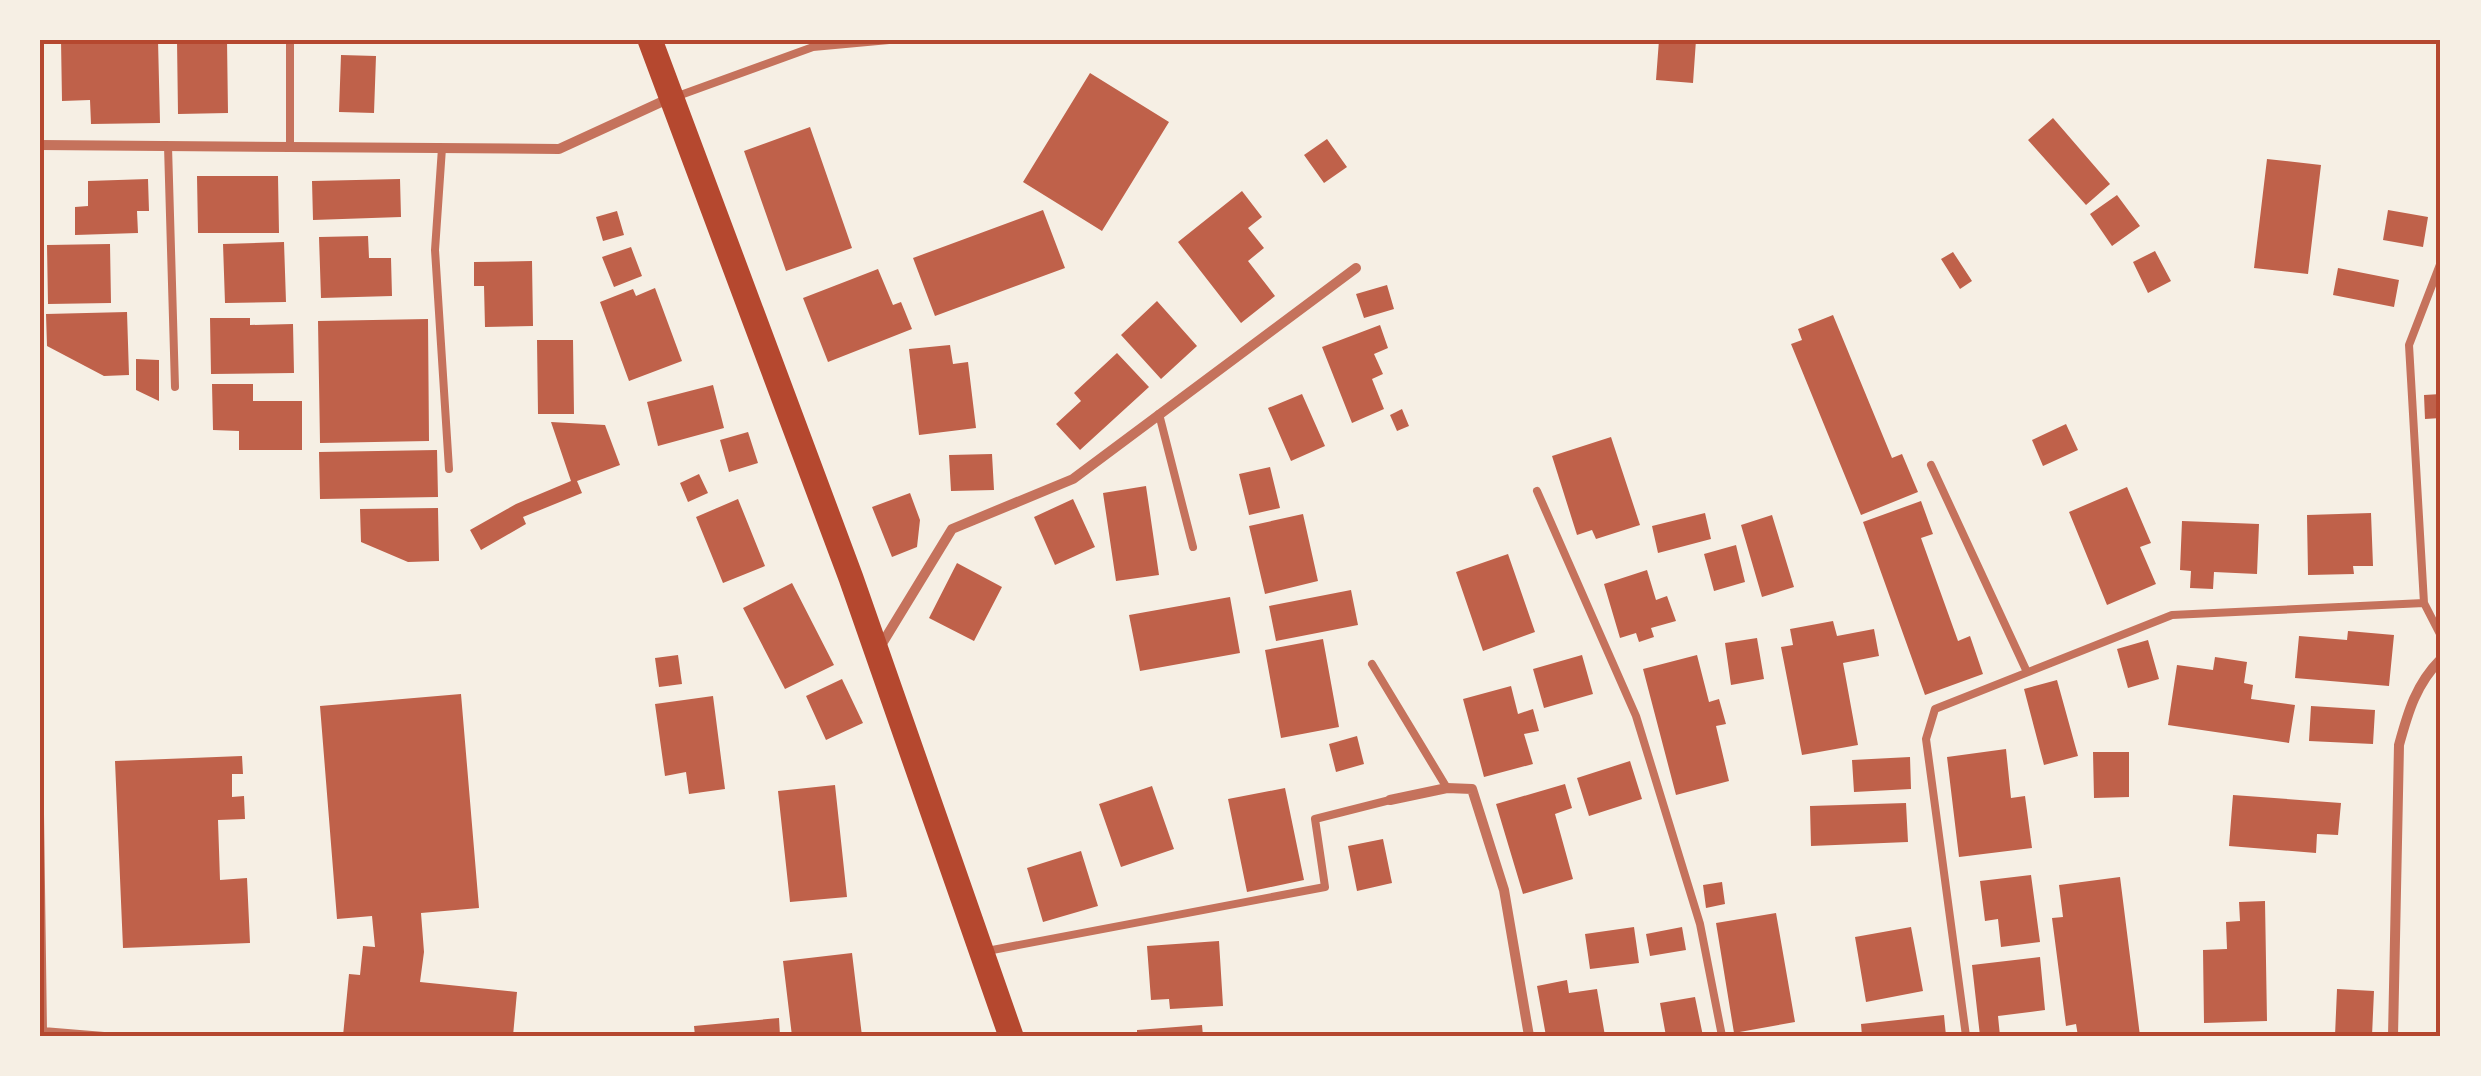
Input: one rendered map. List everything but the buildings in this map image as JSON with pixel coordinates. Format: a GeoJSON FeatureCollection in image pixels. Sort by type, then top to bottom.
{"type":"FeatureCollection","features":[{"type":"Feature","properties":{"kind":"main road"},"geometry":{"type":"LineString","coordinates":[[650,40],[876,652],[1011,1036]]}},
{"type":"Feature","properties":{"kind":"street"},"geometry":{"type":"LineString","coordinates":[[40,145],[559,149],[670,98]]}},
{"type":"Feature","properties":{"kind":"street"},"geometry":{"type":"LineString","coordinates":[[876,652],[952,529],[1072,479],[1356,268]]}},
{"type":"Feature","properties":{"kind":"street"},"geometry":{"type":"LineString","coordinates":[[2393,1036],[2399,745],[2408,708],[2425,675],[2441,659]]}},
{"type":"Feature","properties":{"kind":"street"},"geometry":{"type":"LineString","coordinates":[[1390,800],[1446,788],[1472,789],[1504,890],[1529,1036]]}},
{"type":"Feature","properties":{"kind":"lane"},"geometry":{"type":"LineString","coordinates":[[290,40],[290,148]]}},
{"type":"Feature","properties":{"kind":"lane"},"geometry":{"type":"LineString","coordinates":[[670,98],[813,47],[890,40]]}},
{"type":"Feature","properties":{"kind":"lane"},"geometry":{"type":"LineString","coordinates":[[168,146],[175,387]]}},
{"type":"Feature","properties":{"kind":"lane"},"geometry":{"type":"LineString","coordinates":[[442,148],[435,250],[449,469]]}},
{"type":"Feature","properties":{"kind":"lane"},"geometry":{"type":"LineString","coordinates":[[2441,262],[2409,345],[2424,602],[2441,636]]}},
{"type":"Feature","properties":{"kind":"lane"},"geometry":{"type":"LineString","coordinates":[[1160,414],[1193,546]]}},
{"type":"Feature","properties":{"kind":"lane"},"geometry":{"type":"LineString","coordinates":[[1931,465],[2026,672]]}},
{"type":"Feature","properties":{"kind":"lane"},"geometry":{"type":"LineString","coordinates":[[1537,492],[1636,716],[1700,924],[1722,1036]]}},
{"type":"Feature","properties":{"kind":"lane"},"geometry":{"type":"LineString","coordinates":[[1966,1036],[1926,739],[1935,709],[2172,615],[2424,602]]}},
{"type":"Feature","properties":{"kind":"lane"},"geometry":{"type":"LineString","coordinates":[[1372,664],[1446,788]]}},
{"type":"Feature","properties":{"kind":"lane"},"geometry":{"type":"LineString","coordinates":[[982,952],[1325,887],[1315,819],[1390,800]]}},
{"type":"Feature","properties":{"kind":"lane"},"geometry":{"type":"LineString","coordinates":[[40,814],[43,1030],[104,1036]]}}]}
